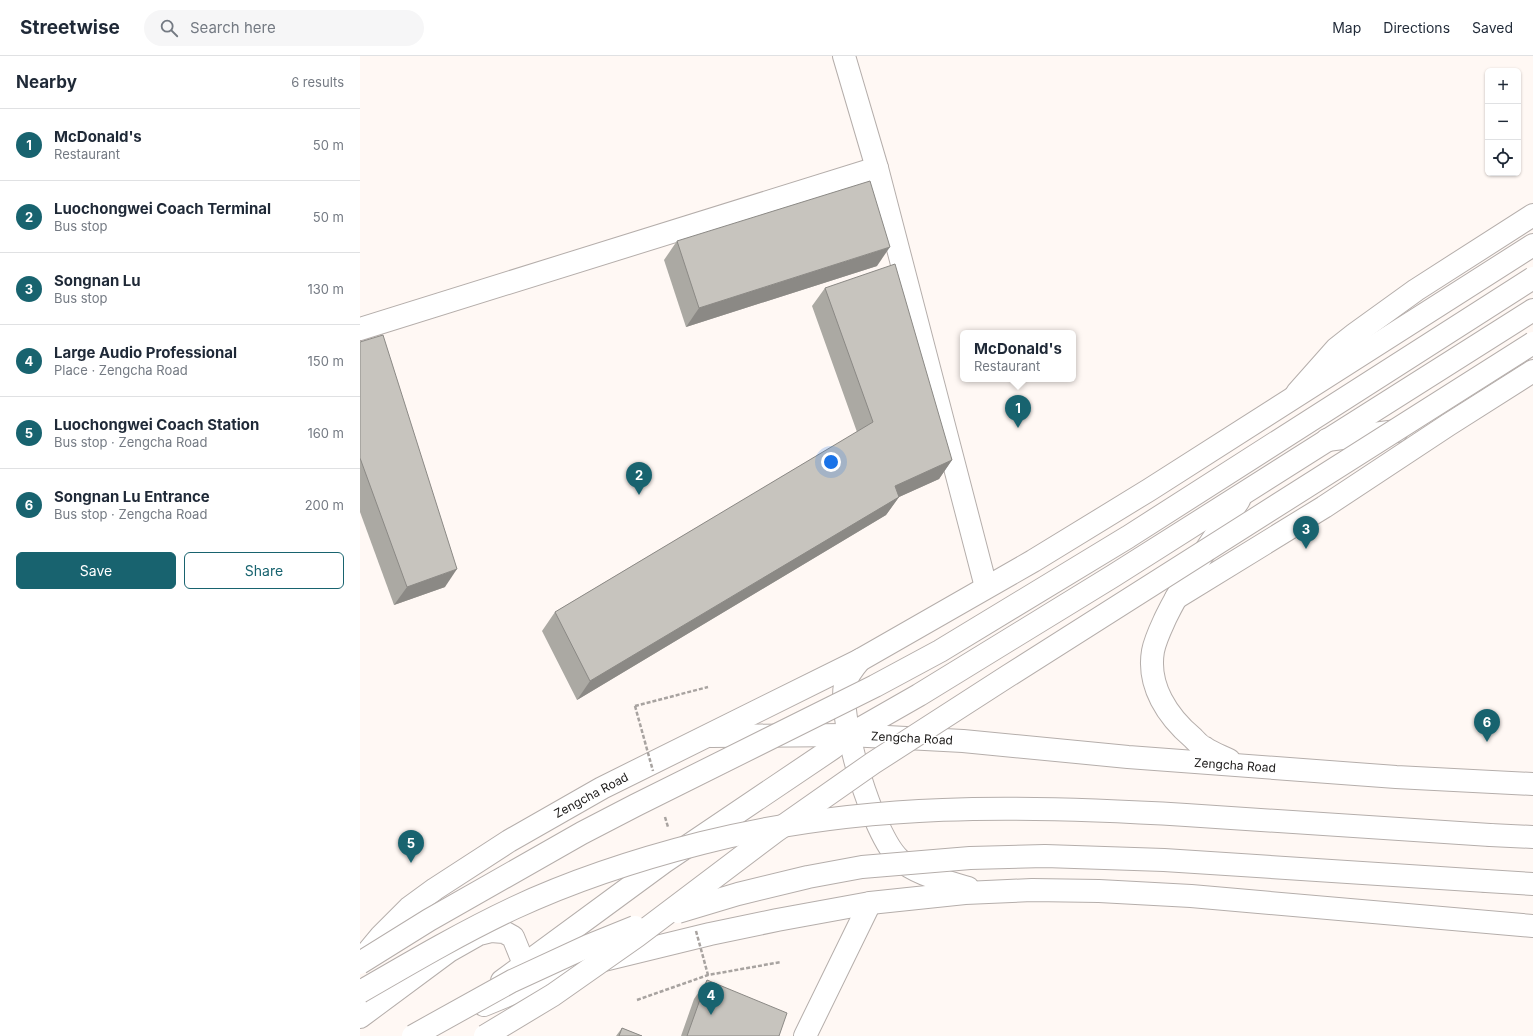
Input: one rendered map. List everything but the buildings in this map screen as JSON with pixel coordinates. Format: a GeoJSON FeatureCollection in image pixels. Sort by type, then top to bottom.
{"type":"FeatureCollection","features":[{"type":"Feature","properties":{"kind":"main road"},"geometry":{"type":"LineString","coordinates":[[844,56],[877,168],[986,587]]}},
{"type":"Feature","properties":{"kind":"main road"},"geometry":{"type":"LineString","coordinates":[[360,329],[877,168]]}},
{"type":"Feature","properties":{"kind":"main road"},"geometry":{"type":"LineString","coordinates":[[1291,400],[1336,349],[1355,334],[1416,290],[1533,215]]}},
{"type":"Feature","properties":{"kind":"main road"},"geometry":{"type":"LineString","coordinates":[[706,736],[860,660],[1110,515],[1533,245]]}},
{"type":"Feature","properties":{"kind":"main road"},"geometry":{"type":"LineString","coordinates":[[362,958],[582,833],[875,686],[940,651],[1128,537],[1533,278]]}},
{"type":"Feature","properties":{"kind":"main road"},"geometry":{"type":"LineString","coordinates":[[455,1017],[524,964],[664,862],[833,748],[849,735],[1001,646],[1526,314]]}},
{"type":"Feature","properties":{"kind":"main road"},"geometry":{"type":"LineString","coordinates":[[485,1036],[553,994],[631,940],[782,826],[873,763],[1533,343]]}},
{"type":"Feature","properties":{"kind":"main road"},"geometry":{"type":"LineString","coordinates":[[1176,598],[1324,507],[1533,371]]}},
{"type":"Feature","properties":{"kind":"main road"},"geometry":{"type":"LineString","coordinates":[[1327,440],[1448,425]]}},
{"type":"Feature","properties":{"kind":"main road"},"geometry":{"type":"LineString","coordinates":[[1240,765],[1204,748],[1186,733],[1162,704],[1155,684],[1152,666],[1153,650],[1176,598],[1242,494]]}},
{"type":"Feature","properties":{"kind":"main road"},"geometry":{"type":"LineString","coordinates":[[860,660],[850,672],[845,684],[844,704],[846,724],[861,777],[880,829],[898,859],[909,867],[934,878],[979,892]]}},
{"type":"Feature","properties":{"kind":"main road","name":"Zengcha Road"},"geometry":{"type":"LineString","coordinates":[[362,958],[410,908],[441,885],[509,841],[602,788],[706,736],[849,735],[963,740],[1128,757],[1396,777],[1533,784]]}},
{"type":"Feature","properties":{"kind":"main road"},"geometry":{"type":"LineString","coordinates":[[360,992],[487,921],[517,907],[591,877],[702,843],[768,829],[838,817],[951,809],[1067,809],[1228,817],[1533,837]]}},
{"type":"Feature","properties":{"kind":"main road"},"geometry":{"type":"LineString","coordinates":[[413,1036],[512,981],[588,946],[635,927],[696,906],[738,894],[808,877],[862,867],[970,858],[1060,856],[1164,860],[1533,884]]}},
{"type":"Feature","properties":{"kind":"main road"},"geometry":{"type":"LineString","coordinates":[[422,1036],[455,1017],[579,966],[710,934],[777,920],[870,903],[979,892],[1046,890],[1191,896],[1533,926]]}},
{"type":"Feature","properties":{"kind":"main road"},"geometry":{"type":"LineString","coordinates":[[805,1036],[870,903]]}},
{"type":"Feature","properties":{"kind":"main road"},"geometry":{"type":"LineString","coordinates":[[360,1017],[450,951],[479,934],[491,931],[504,932],[513,937],[524,964]]}},
{"type":"Feature","properties":{"kind":"path"},"geometry":{"type":"LineString","coordinates":[[635,706],[708,687]]}},
{"type":"Feature","properties":{"kind":"path"},"geometry":{"type":"LineString","coordinates":[[637,1000],[708,975],[781,962]]}},
{"type":"Feature","properties":{"kind":"place","name":"McDonald's"},"geometry":{"type":"Point","coordinates":[1018,428]}},
{"type":"Feature","properties":{"kind":"place","name":"Luochongwei Coach Terminal"},"geometry":{"type":"Point","coordinates":[639,495]}},
{"type":"Feature","properties":{"kind":"place","name":"Songnan Lu"},"geometry":{"type":"Point","coordinates":[1306,549]}},
{"type":"Feature","properties":{"kind":"place","name":"Songnan Lu Entrance"},"geometry":{"type":"Point","coordinates":[1487,742]}},
{"type":"Feature","properties":{"kind":"place","name":"Luochongwei Coach Station"},"geometry":{"type":"Point","coordinates":[411,863]}},
{"type":"Feature","properties":{"kind":"place","name":"Large Audio Professional"},"geometry":{"type":"Point","coordinates":[711,1015]}}]}
